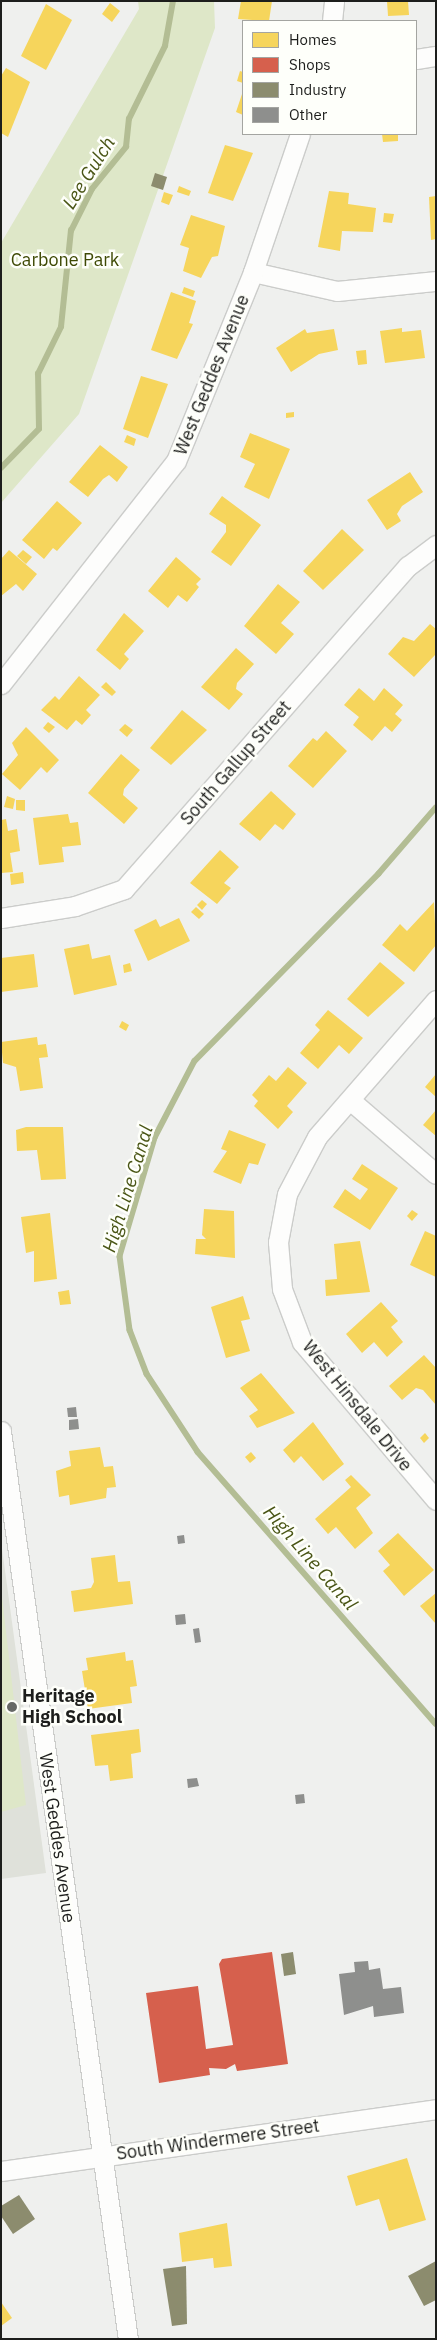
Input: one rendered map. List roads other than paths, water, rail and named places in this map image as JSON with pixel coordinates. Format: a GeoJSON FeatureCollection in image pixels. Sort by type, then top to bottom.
{"type":"FeatureCollection","features":[{"type":"Feature","properties":{"kind":"street"},"geometry":{"type":"LineString","coordinates":[[332,20],[334,1]]}},
{"type":"Feature","properties":{"kind":"street"},"geometry":{"type":"LineString","coordinates":[[417,59],[436,56]]}},
{"type":"Feature","properties":{"kind":"street","name":"West Geddes Avenue"},"geometry":{"type":"LineString","coordinates":[[1,684],[176,461],[253,272],[300,135]]}},
{"type":"Feature","properties":{"kind":"street"},"geometry":{"type":"LineString","coordinates":[[253,272],[337,291],[436,281]]}},
{"type":"Feature","properties":{"kind":"street","name":"South Gallup Street"},"geometry":{"type":"LineString","coordinates":[[1,918],[75,906],[124,889],[408,566],[436,545]]}},
{"type":"Feature","properties":{"kind":"street","name":"West Hinsdale Drive"},"geometry":{"type":"LineString","coordinates":[[436,1000],[317,1137],[287,1194],[278,1242],[280,1280],[290,1314],[311,1355],[436,1500]]}},
{"type":"Feature","properties":{"kind":"street"},"geometry":{"type":"LineString","coordinates":[[350,1100],[436,1174]]}},
{"type":"Feature","properties":{"kind":"street","name":"West Geddes Avenue"},"geometry":{"type":"LineString","coordinates":[[1,1431],[100,2156],[128,2339]]}},
{"type":"Feature","properties":{"kind":"street","name":"South Windermere Street"},"geometry":{"type":"LineString","coordinates":[[1,2171],[436,2109]]}},
{"type":"Feature","properties":{"kind":"waterway","name":"Lee Gulch"},"geometry":{"type":"LineString","coordinates":[[1,468],[39,429],[38,374],[61,327],[71,231],[92,189],[126,147],[129,119],[165,46],[173,1]]}},
{"type":"Feature","properties":{"kind":"waterway","name":"High Line Canal"},"geometry":{"type":"LineString","coordinates":[[436,808],[379,874],[195,1061],[155,1138],[120,1256],[130,1330],[147,1374],[198,1452],[436,1724]]}},
{"type":"Feature","properties":{"kind":"place","name":"Heritage High School"},"geometry":{"type":"Point","coordinates":[12,1707]}},
{"type":"Feature","properties":{"kind":"park label","name":"Carbone Park"},"geometry":{"type":"Point","coordinates":[65,260]}}]}
